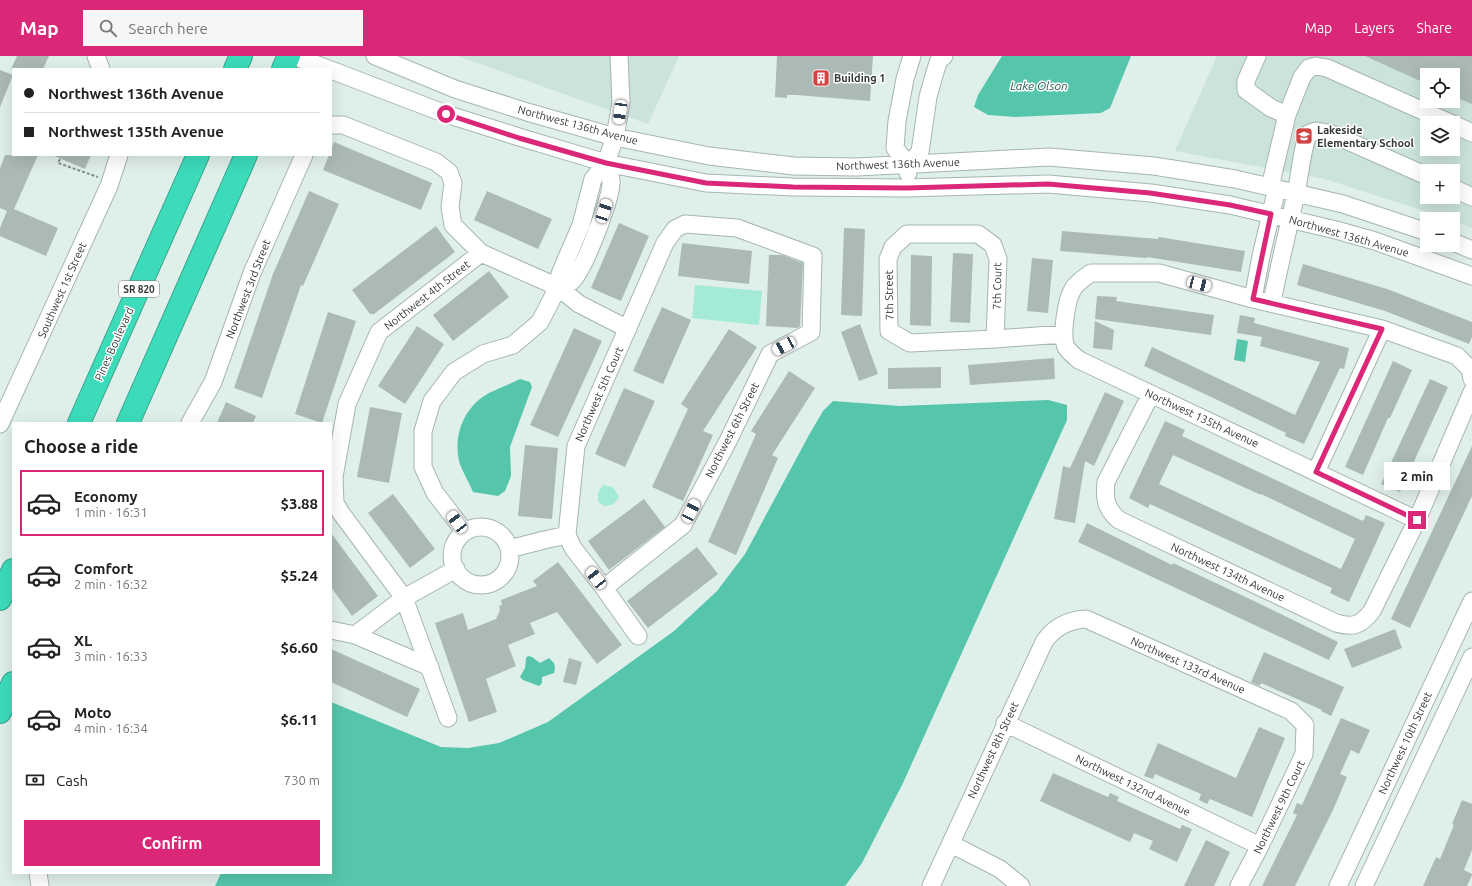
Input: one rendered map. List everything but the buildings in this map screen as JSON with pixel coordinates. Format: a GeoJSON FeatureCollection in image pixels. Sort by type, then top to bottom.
{"type":"FeatureCollection","features":[{"type":"Feature","properties":{"kind":"highway"},"geometry":{"type":"LineString","coordinates":[[235,68],[241,56]]}},
{"type":"Feature","properties":{"kind":"highway"},"geometry":{"type":"LineString","coordinates":[[284,68],[289,56]]}},
{"type":"Feature","properties":{"kind":"highway","name":"Pines Boulevard"},"geometry":{"type":"LineString","coordinates":[[79,422],[198,156]]}},
{"type":"Feature","properties":{"kind":"highway"},"geometry":{"type":"LineString","coordinates":[[128,422],[246,156]]}},
{"type":"Feature","properties":{"kind":"highway"},"geometry":{"type":"LineString","coordinates":[[0,599],[12,572]]}},
{"type":"Feature","properties":{"kind":"highway"},"geometry":{"type":"LineString","coordinates":[[0,712],[12,685]]}},
{"type":"Feature","properties":{"kind":"street"},"geometry":{"type":"LineString","coordinates":[[96,56],[101,68]]}},
{"type":"Feature","properties":{"kind":"street"},"geometry":{"type":"LineString","coordinates":[[294,56],[325,68]]}},
{"type":"Feature","properties":{"kind":"street","name":"Northwest 136th Avenue"},"geometry":{"type":"LineString","coordinates":[[375,56],[455,89],[527,112],[615,137],[709,156],[794,166],[857,167],[1049,157],[1154,166],[1235,179],[1343,204],[1420,230]]}},
{"type":"Feature","properties":{"kind":"street"},"geometry":{"type":"LineString","coordinates":[[332,125],[343,124],[436,162],[449,172],[452,183],[450,207],[453,225],[481,252],[559,280],[572,282],[580,269],[579,253],[581,225],[593,179],[606,163],[615,137],[621,102],[619,56]]}},
{"type":"Feature","properties":{"kind":"street"},"geometry":{"type":"LineString","coordinates":[[907,188],[908,165],[895,148],[897,121],[905,79],[912,56]]}},
{"type":"Feature","properties":{"kind":"street"},"geometry":{"type":"LineString","coordinates":[[908,165],[920,152],[928,97],[939,60],[944,56]]}},
{"type":"Feature","properties":{"kind":"street"},"geometry":{"type":"LineString","coordinates":[[1257,56],[1246,81],[1246,90],[1271,108],[1286,115]]}},
{"type":"Feature","properties":{"kind":"street"},"geometry":{"type":"LineString","coordinates":[[1253,299],[1271,214],[1286,115],[1302,77],[1310,68],[1316,66],[1327,68],[1434,116]]}},
{"type":"Feature","properties":{"kind":"street","name":"Northwest 136th Avenue"},"geometry":{"type":"LineString","coordinates":[[332,70],[446,114],[519,138],[606,163],[706,183],[793,187],[907,188],[1048,184],[1150,193],[1230,205],[1271,214],[1375,241],[1472,276]]}},
{"type":"Feature","properties":{"kind":"street"},"geometry":{"type":"LineString","coordinates":[[1460,127],[1472,133]]}},
{"type":"Feature","properties":{"kind":"street"},"geometry":{"type":"LineString","coordinates":[[1272,302],[1308,134],[1316,131],[1332,134],[1420,173]]}},
{"type":"Feature","properties":{"kind":"street","name":"Southwest 1st Street"},"geometry":{"type":"LineString","coordinates":[[1,421],[110,182],[119,156]]}},
{"type":"Feature","properties":{"kind":"street","name":"Northwest 3rd Street"},"geometry":{"type":"LineString","coordinates":[[191,422],[213,382],[252,273],[304,156]]}},
{"type":"Feature","properties":{"kind":"street"},"geometry":{"type":"LineString","coordinates":[[579,253],[601,221],[612,183],[606,163]]}},
{"type":"Feature","properties":{"kind":"street"},"geometry":{"type":"LineString","coordinates":[[1460,191],[1472,197]]}},
{"type":"Feature","properties":{"kind":"street"},"geometry":{"type":"LineString","coordinates":[[586,209],[575,215],[566,232],[554,263],[556,272],[559,280],[579,304],[628,329]]}},
{"type":"Feature","properties":{"kind":"street","name":"Northwest 6th Street"},"geometry":{"type":"LineString","coordinates":[[604,588],[683,525],[728,441],[770,354],[811,332],[813,256],[737,228],[685,224],[675,229]]}},
{"type":"Feature","properties":{"kind":"street","name":"Northwest 5th Court"},"geometry":{"type":"LineString","coordinates":[[567,535],[576,446],[665,243],[675,229]]}},
{"type":"Feature","properties":{"kind":"street","name":"7th Court"},"geometry":{"type":"LineString","coordinates":[[893,247],[907,234],[978,234],[993,245],[998,259],[995,339]]}},
{"type":"Feature","properties":{"kind":"street"},"geometry":{"type":"LineString","coordinates":[[1460,245],[1472,250]]}},
{"type":"Feature","properties":{"kind":"street","name":"7th Street"},"geometry":{"type":"LineString","coordinates":[[893,247],[888,259],[889,331],[910,343],[995,339]]}},
{"type":"Feature","properties":{"kind":"street","name":"Northwest 4th Street"},"geometry":{"type":"LineString","coordinates":[[404,598],[335,503],[334,477],[347,404],[379,332],[481,252]]}},
{"type":"Feature","properties":{"kind":"street"},"geometry":{"type":"LineString","coordinates":[[995,339],[1064,334],[1069,298],[1073,289],[1083,278],[1091,273],[1159,273],[1253,299],[1272,302],[1382,329],[1457,356],[1471,374]]}},
{"type":"Feature","properties":{"kind":"street"},"geometry":{"type":"LineString","coordinates":[[464,532],[435,493],[423,467],[423,431],[432,401],[454,372],[483,354],[513,345],[540,322],[559,280]]}},
{"type":"Feature","properties":{"kind":"street"},"geometry":{"type":"LineString","coordinates":[[1316,472],[1382,329]]}},
{"type":"Feature","properties":{"kind":"street","name":"Northwest 135th Avenue"},"geometry":{"type":"LineString","coordinates":[[1064,334],[1066,345],[1071,354],[1079,360],[1417,520]]}},
{"type":"Feature","properties":{"kind":"street"},"geometry":{"type":"LineString","coordinates":[[1417,520],[1472,392]]}},
{"type":"Feature","properties":{"kind":"street","name":"Northwest 134th Avenue"},"geometry":{"type":"LineString","coordinates":[[1151,394],[1106,482],[1105,493],[1107,504],[1111,513],[1126,523],[1336,624],[1346,626],[1356,625],[1365,619],[1372,611],[1417,520]]}},
{"type":"Feature","properties":{"kind":"street"},"geometry":{"type":"LineString","coordinates":[[482,527],[491,529],[500,534],[506,541],[509,549],[510,559],[505,571],[495,581],[487,584],[469,582],[461,577],[453,562],[452,553],[456,542],[464,532],[473,528],[482,527]]}},
{"type":"Feature","properties":{"kind":"street"},"geometry":{"type":"LineString","coordinates":[[509,549],[567,535],[573,548],[638,636]]}},
{"type":"Feature","properties":{"kind":"street"},"geometry":{"type":"LineString","coordinates":[[355,635],[404,598],[456,569]]}},
{"type":"Feature","properties":{"kind":"street"},"geometry":{"type":"LineString","coordinates":[[404,598],[448,718]]}},
{"type":"Feature","properties":{"kind":"street","name":"Northwest 10th Street"},"geometry":{"type":"LineString","coordinates":[[1338,886],[1472,601]]}},
{"type":"Feature","properties":{"kind":"street","name":"Northwest 133rd Avenue"},"geometry":{"type":"LineString","coordinates":[[1066,622],[1086,619],[1292,711],[1305,725]]}},
{"type":"Feature","properties":{"kind":"street","name":"Northwest 8th Street"},"geometry":{"type":"LineString","coordinates":[[931,886],[1005,723],[1044,642],[1050,633],[1066,622]]}},
{"type":"Feature","properties":{"kind":"street"},"geometry":{"type":"LineString","coordinates":[[332,630],[355,635],[430,667]]}},
{"type":"Feature","properties":{"kind":"street"},"geometry":{"type":"LineString","coordinates":[[1364,886],[1472,657]]}},
{"type":"Feature","properties":{"kind":"street","name":"Northwest 132nd Avenue"},"geometry":{"type":"LineString","coordinates":[[1005,723],[1260,846]]}},
{"type":"Feature","properties":{"kind":"street","name":"Northwest 9th Court"},"geometry":{"type":"LineString","coordinates":[[1239,886],[1304,754],[1305,725]]}},
{"type":"Feature","properties":{"kind":"street"},"geometry":{"type":"LineString","coordinates":[[951,844],[1000,869],[1021,886]]}},
{"type":"Feature","properties":{"kind":"street"},"geometry":{"type":"LineString","coordinates":[[38,874],[40,886]]}},
{"type":"Feature","properties":{"kind":"path"},"geometry":{"type":"LineString","coordinates":[[60,159],[58,163],[110,182]]}},
{"type":"Feature","properties":{"kind":"shaded area"},"geometry":{"type":"Polygon","coordinates":[[[458,56],[679,56],[648,124],[458,56]]]}},
{"type":"Feature","properties":{"kind":"shaded area","name":"Lakeside Elementary School"},"geometry":{"type":"Polygon","coordinates":[[[1217,56],[1472,56],[1472,228],[1460,223],[1460,212],[1427,212],[1325,179],[1175,151],[1217,56]]]}},
{"type":"Feature","properties":{"kind":"shaded area"},"geometry":{"type":"Polygon","coordinates":[[[695,285],[762,291],[759,325],[692,318],[695,285]]]}},
{"type":"Feature","properties":{"kind":"shaded area"},"geometry":{"type":"Polygon","coordinates":[[[603,485],[613,487],[619,497],[614,504],[605,506],[598,502],[598,493],[603,485]]]}},
{"type":"Feature","properties":{"kind":"water","name":"Lake Olson"},"geometry":{"type":"Polygon","coordinates":[[[1002,56],[1131,56],[1110,108],[1101,113],[1015,117],[988,115],[974,107],[978,95],[1002,56]]]}},
{"type":"Feature","properties":{"kind":"water"},"geometry":{"type":"Polygon","coordinates":[[[1237,339],[1248,341],[1245,362],[1234,360],[1237,339]]]}},
{"type":"Feature","properties":{"kind":"water"},"geometry":{"type":"Polygon","coordinates":[[[520,379],[530,382],[532,387],[510,447],[511,476],[505,491],[498,496],[473,492],[459,461],[458,441],[463,422],[473,405],[489,393],[520,379]]]}},
{"type":"Feature","properties":{"kind":"water"},"geometry":{"type":"Polygon","coordinates":[[[1048,400],[1067,405],[1067,420],[903,783],[862,863],[845,886],[215,886],[221,874],[332,874],[332,702],[441,747],[468,748],[499,743],[548,722],[674,631],[717,591],[745,554],[809,435],[823,411],[833,401],[900,406],[1048,400]]]}},
{"type":"Feature","properties":{"kind":"water"},"geometry":{"type":"Polygon","coordinates":[[[528,656],[540,663],[549,658],[553,661],[555,668],[554,673],[542,677],[542,683],[539,686],[523,680],[520,677],[525,668],[526,658],[528,656]]]}},
{"type":"Feature","properties":{"kind":"place","name":"Building 1"},"geometry":{"type":"Point","coordinates":[821,78]}},
{"type":"Feature","properties":{"kind":"place","name":"Lakeside Elementary School"},"geometry":{"type":"Point","coordinates":[1304,136]}},
{"type":"Feature","properties":{"kind":"route"},"geometry":{"type":"LineString","coordinates":[[446,114],[519,138],[606,163],[706,183],[793,187],[907,188],[1048,184],[1150,193],[1230,205],[1271,214],[1253,299],[1272,302],[1382,329],[1316,472],[1417,520]]}}]}
